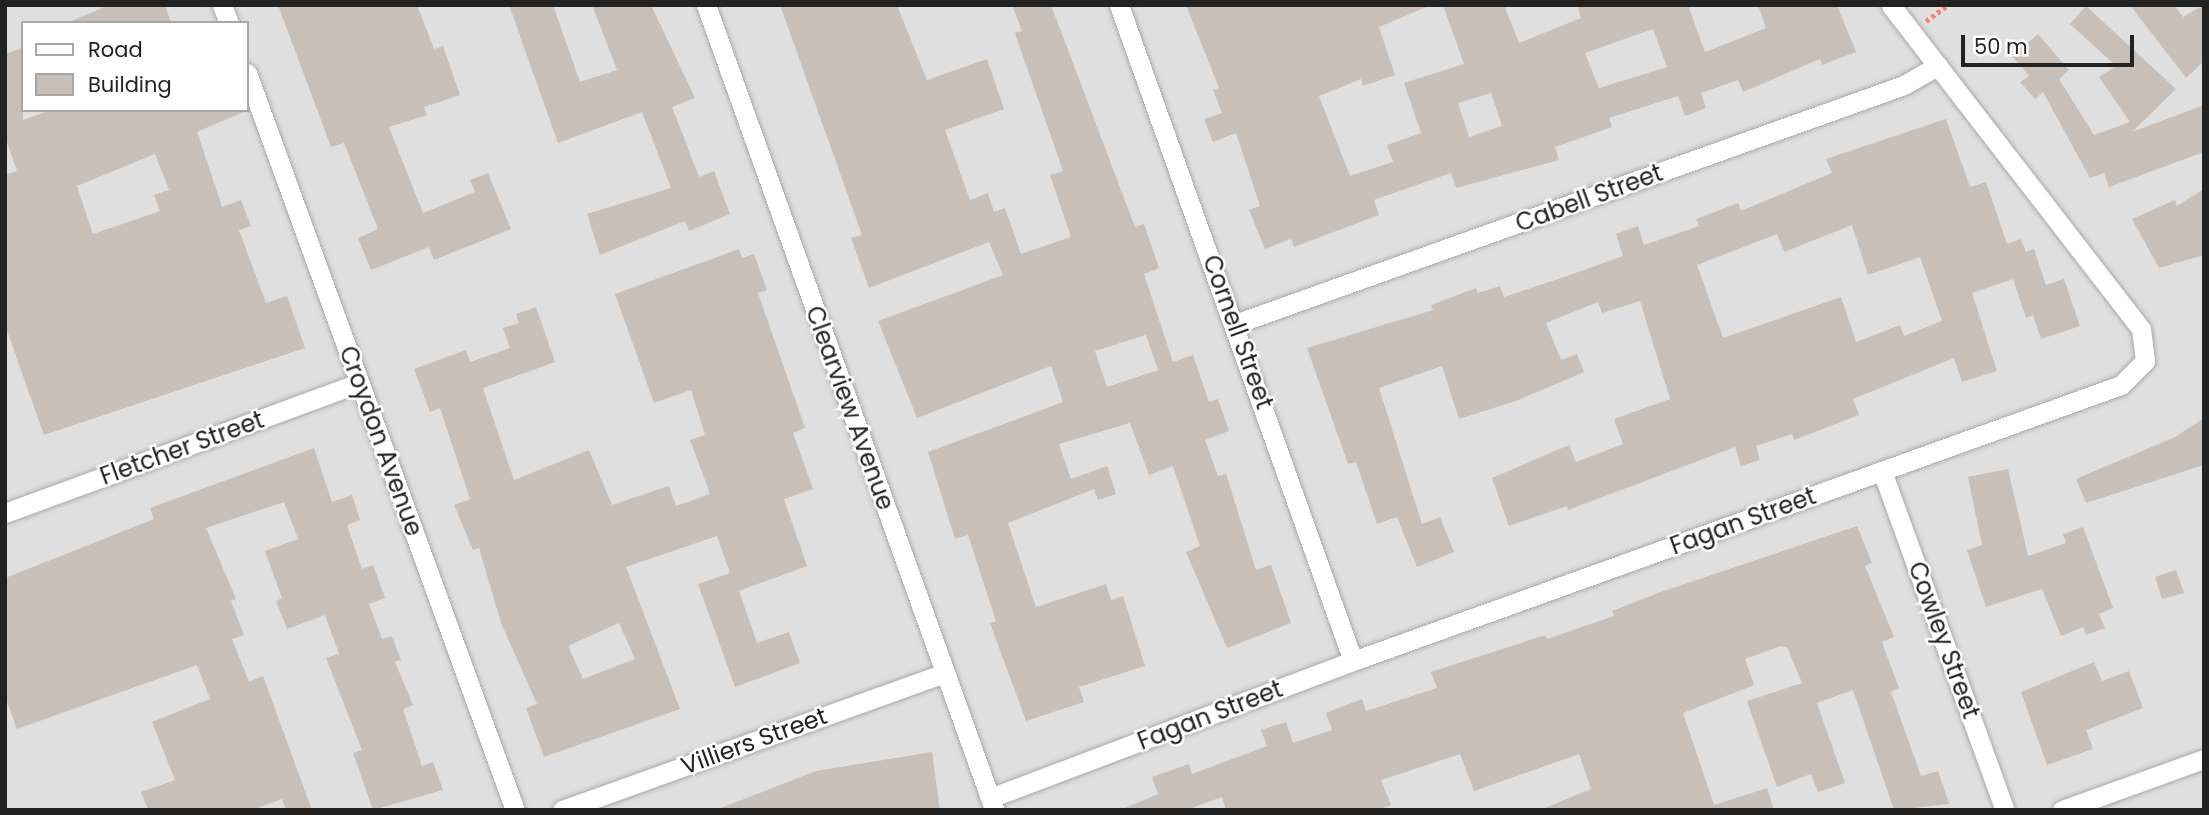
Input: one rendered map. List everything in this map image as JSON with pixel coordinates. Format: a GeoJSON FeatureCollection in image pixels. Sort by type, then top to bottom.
{"type":"FeatureCollection","features":[{"type":"Feature","properties":{"kind":"street","name":"Clearview Avenue"},"geometry":{"type":"LineString","coordinates":[[706,5],[993,804]]}},
{"type":"Feature","properties":{"kind":"street","name":"Cornell Street"},"geometry":{"type":"LineString","coordinates":[[1119,5],[1236,324],[1353,661]]}},
{"type":"Feature","properties":{"kind":"street"},"geometry":{"type":"LineString","coordinates":[[1891,5],[1938,65]]}},
{"type":"Feature","properties":{"kind":"street","name":"Cabell Street"},"geometry":{"type":"LineString","coordinates":[[1236,324],[1904,85],[1938,65]]}},
{"type":"Feature","properties":{"kind":"street","name":"Fagan Street"},"geometry":{"type":"LineString","coordinates":[[993,804],[1353,661],[2120,386],[2145,361],[2141,329],[1938,65]]}},
{"type":"Feature","properties":{"kind":"street","name":"Croydon Avenue"},"geometry":{"type":"LineString","coordinates":[[248,76],[515,810]]}},
{"type":"Feature","properties":{"kind":"street","name":"Fletcher Street"},"geometry":{"type":"LineString","coordinates":[[5,513],[359,383]]}},
{"type":"Feature","properties":{"kind":"street","name":"Cowley Street"},"geometry":{"type":"LineString","coordinates":[[1882,471],[2005,810]]}},
{"type":"Feature","properties":{"kind":"street","name":"Villiers Street"},"geometry":{"type":"LineString","coordinates":[[562,810],[945,673]]}},
{"type":"Feature","properties":{"kind":"street"},"geometry":{"type":"LineString","coordinates":[[2062,810],[2204,760]]}},
{"type":"Feature","properties":{"kind":"shaded area"},"geometry":{"type":"Polygon","coordinates":[[[5,5],[2204,5],[2204,810],[5,810],[5,5]]]}},
{"type":"Feature","properties":{"kind":"building"},"geometry":{"type":"Polygon","coordinates":[[[109,5],[165,5],[170,21],[72,21],[109,5]]]}},
{"type":"Feature","properties":{"kind":"building"},"geometry":{"type":"Polygon","coordinates":[[[278,5],[417,5],[434,49],[443,46],[460,95],[424,107],[427,115],[389,127],[423,213],[475,192],[470,180],[488,173],[511,229],[434,260],[429,247],[371,270],[358,238],[378,229],[344,143],[331,147],[278,5]]]}},
{"type":"Feature","properties":{"kind":"building"},"geometry":{"type":"Polygon","coordinates":[[[509,5],[553,5],[580,82],[617,70],[592,5],[651,5],[695,98],[672,107],[699,177],[714,171],[730,214],[689,231],[685,221],[600,255],[587,214],[671,188],[642,112],[558,143],[509,5]]]}},
{"type":"Feature","properties":{"kind":"building"},"geometry":{"type":"Polygon","coordinates":[[[780,5],[897,5],[927,80],[987,59],[1004,109],[945,130],[970,200],[988,193],[994,212],[1005,208],[1021,254],[1071,237],[1050,175],[1063,171],[1015,33],[1022,31],[1012,5],[1051,5],[1135,227],[1144,224],[1159,268],[1144,274],[1173,362],[1193,355],[1209,402],[1218,399],[1229,431],[1205,440],[1218,476],[1226,474],[1256,570],[1271,565],[1291,623],[1227,648],[1186,552],[1200,546],[1173,466],[1149,475],[1130,423],[1059,444],[1071,479],[1107,466],[1116,494],[1098,500],[1094,489],[1008,523],[1036,607],[1106,584],[1111,600],[1123,596],[1145,666],[1079,687],[1084,702],[1026,721],[990,623],[996,621],[968,535],[955,539],[928,452],[1063,402],[1051,366],[917,418],[878,321],[1003,275],[989,242],[869,288],[851,238],[862,235],[780,5]],[[1146,335],[1095,351],[1107,387],[1158,370],[1146,335]]]}},
{"type":"Feature","properties":{"kind":"building"},"geometry":{"type":"Polygon","coordinates":[[[1186,5],[1431,5],[1379,27],[1395,75],[1363,86],[1361,79],[1319,96],[1350,176],[1393,162],[1387,145],[1421,133],[1404,83],[1464,64],[1443,5],[1504,5],[1519,43],[1581,18],[1577,5],[1688,5],[1705,52],[1766,28],[1758,5],[1837,5],[1856,52],[1822,65],[1820,59],[1743,92],[1738,80],[1701,93],[1706,108],[1685,116],[1678,96],[1609,118],[1612,127],[1555,147],[1559,160],[1456,188],[1451,173],[1374,200],[1379,215],[1294,247],[1291,239],[1265,249],[1249,210],[1260,206],[1236,133],[1213,142],[1204,119],[1222,113],[1213,90],[1219,88],[1186,5]],[[1653,29],[1585,53],[1599,88],[1667,67],[1653,29]],[[1491,93],[1458,103],[1469,137],[1502,126],[1491,93]]]}},
{"type":"Feature","properties":{"kind":"building"},"geometry":{"type":"Polygon","coordinates":[[[2130,5],[2174,5],[2183,17],[2204,5],[2204,61],[2186,78],[2130,5]]]}},
{"type":"Feature","properties":{"kind":"building"},"geometry":{"type":"Polygon","coordinates":[[[2086,6],[2176,89],[2132,132],[2204,105],[2204,152],[2109,187],[2104,173],[2090,178],[2043,92],[2035,99],[2020,82],[2029,76],[2012,56],[2038,34],[2069,70],[2059,79],[2094,135],[2130,122],[2099,77],[2116,66],[2070,24],[2086,6]]]}},
{"type":"Feature","properties":{"kind":"building"},"geometry":{"type":"Polygon","coordinates":[[[21,49],[23,120],[45,112],[243,112],[197,132],[222,207],[241,200],[251,226],[239,230],[266,303],[287,296],[305,348],[44,435],[5,325],[5,175],[17,171],[5,136],[5,54],[21,49]],[[155,154],[77,186],[93,234],[160,211],[154,195],[169,190],[155,154]]]}},
{"type":"Feature","properties":{"kind":"building"},"geometry":{"type":"Polygon","coordinates":[[[1946,119],[1970,187],[1986,182],[2007,244],[2021,239],[2026,252],[2034,249],[2046,285],[2064,279],[2080,326],[2041,339],[2033,315],[2026,318],[2013,279],[1972,293],[1997,371],[1962,382],[1954,358],[1853,399],[1859,415],[1794,440],[1792,434],[1756,446],[1760,460],[1741,466],[1735,447],[1568,510],[1567,506],[1509,526],[1492,478],[1569,445],[1576,462],[1623,444],[1614,419],[1670,399],[1640,301],[1602,313],[1598,302],[1546,323],[1561,360],[1577,354],[1584,372],[1516,401],[1459,419],[1442,366],[1379,388],[1422,524],[1440,517],[1454,552],[1417,567],[1397,517],[1377,524],[1356,462],[1348,464],[1307,348],[1433,310],[1431,305],[1476,288],[1478,293],[1500,286],[1504,297],[1623,256],[1616,234],[1638,226],[1644,245],[1699,226],[1696,219],[1738,203],[1741,211],[1832,173],[1826,159],[1946,119]],[[1852,225],[1784,252],[1777,234],[1697,265],[1723,338],[1841,297],[1856,342],[1900,325],[1904,336],[1942,321],[1920,257],[1868,275],[1852,225]]]}},
{"type":"Feature","properties":{"kind":"building"},"geometry":{"type":"Polygon","coordinates":[[[2204,189],[2204,255],[2159,268],[2132,219],[2175,200],[2177,206],[2204,189]]]}},
{"type":"Feature","properties":{"kind":"building"},"geometry":{"type":"Polygon","coordinates":[[[739,249],[742,258],[754,254],[767,290],[758,293],[805,428],[793,433],[813,489],[784,499],[807,566],[739,591],[757,643],[789,632],[800,663],[735,687],[698,584],[730,573],[717,536],[626,567],[680,709],[544,757],[526,708],[537,704],[501,623],[479,548],[473,550],[454,505],[470,499],[440,408],[430,412],[414,369],[466,350],[470,362],[510,348],[503,328],[519,323],[516,314],[536,307],[555,362],[483,388],[514,480],[589,450],[612,505],[669,486],[676,506],[710,494],[690,440],[705,435],[691,390],[654,403],[615,294],[739,249]],[[619,623],[568,646],[583,679],[635,659],[619,623]]]}},
{"type":"Feature","properties":{"kind":"building"},"geometry":{"type":"Polygon","coordinates":[[[2204,418],[2204,465],[2086,503],[2076,479],[2175,437],[2204,418]]]}},
{"type":"Feature","properties":{"kind":"building"},"geometry":{"type":"Polygon","coordinates":[[[314,448],[332,502],[352,495],[360,520],[347,525],[362,569],[373,565],[385,598],[369,604],[382,639],[392,636],[401,660],[395,662],[413,705],[403,709],[422,766],[433,762],[443,790],[373,810],[353,753],[362,750],[326,658],[339,654],[325,615],[287,629],[276,601],[282,598],[265,551],[298,539],[284,502],[206,528],[236,599],[231,601],[244,635],[232,639],[249,682],[263,676],[312,810],[286,810],[282,799],[252,810],[148,810],[141,792],[175,780],[152,722],[210,699],[197,665],[17,729],[5,696],[5,578],[154,519],[150,508],[314,448]]]}},
{"type":"Feature","properties":{"kind":"building"},"geometry":{"type":"Polygon","coordinates":[[[2008,469],[2028,556],[2066,543],[2063,534],[2083,527],[2113,608],[2099,614],[2105,628],[2086,635],[2083,627],[2061,636],[2042,589],[1986,607],[1967,550],[1982,545],[1968,477],[2008,469]]]}},
{"type":"Feature","properties":{"kind":"building"},"geometry":{"type":"Polygon","coordinates":[[[1857,526],[1872,563],[1865,566],[1894,637],[1882,642],[1899,688],[1891,692],[1921,776],[1938,771],[1949,804],[1894,810],[1853,690],[1817,703],[1845,783],[1818,792],[1811,774],[1777,787],[1747,701],[1802,683],[1787,647],[1781,646],[1745,659],[1754,685],[1683,713],[1714,805],[1767,788],[1774,810],[1540,810],[1591,789],[1579,754],[1474,791],[1460,754],[1381,780],[1391,805],[1379,810],[1226,810],[1222,797],[1187,810],[1120,810],[1158,794],[1152,777],[1189,764],[1192,774],[1267,746],[1261,730],[1286,722],[1293,743],[1332,730],[1326,713],[1362,699],[1366,711],[1437,688],[1431,672],[1545,635],[1547,639],[1614,616],[1612,611],[1658,593],[1857,526]]]}},
{"type":"Feature","properties":{"kind":"building"},"geometry":{"type":"Polygon","coordinates":[[[2176,570],[2184,593],[2162,599],[2155,577],[2176,570]]]}},
{"type":"Feature","properties":{"kind":"building"},"geometry":{"type":"Polygon","coordinates":[[[2094,662],[2102,681],[2129,671],[2143,708],[2086,730],[2093,749],[2047,765],[2021,692],[2094,662]]]}},
{"type":"Feature","properties":{"kind":"building"},"geometry":{"type":"Polygon","coordinates":[[[932,752],[940,810],[716,810],[816,771],[932,752]]]}}]}
